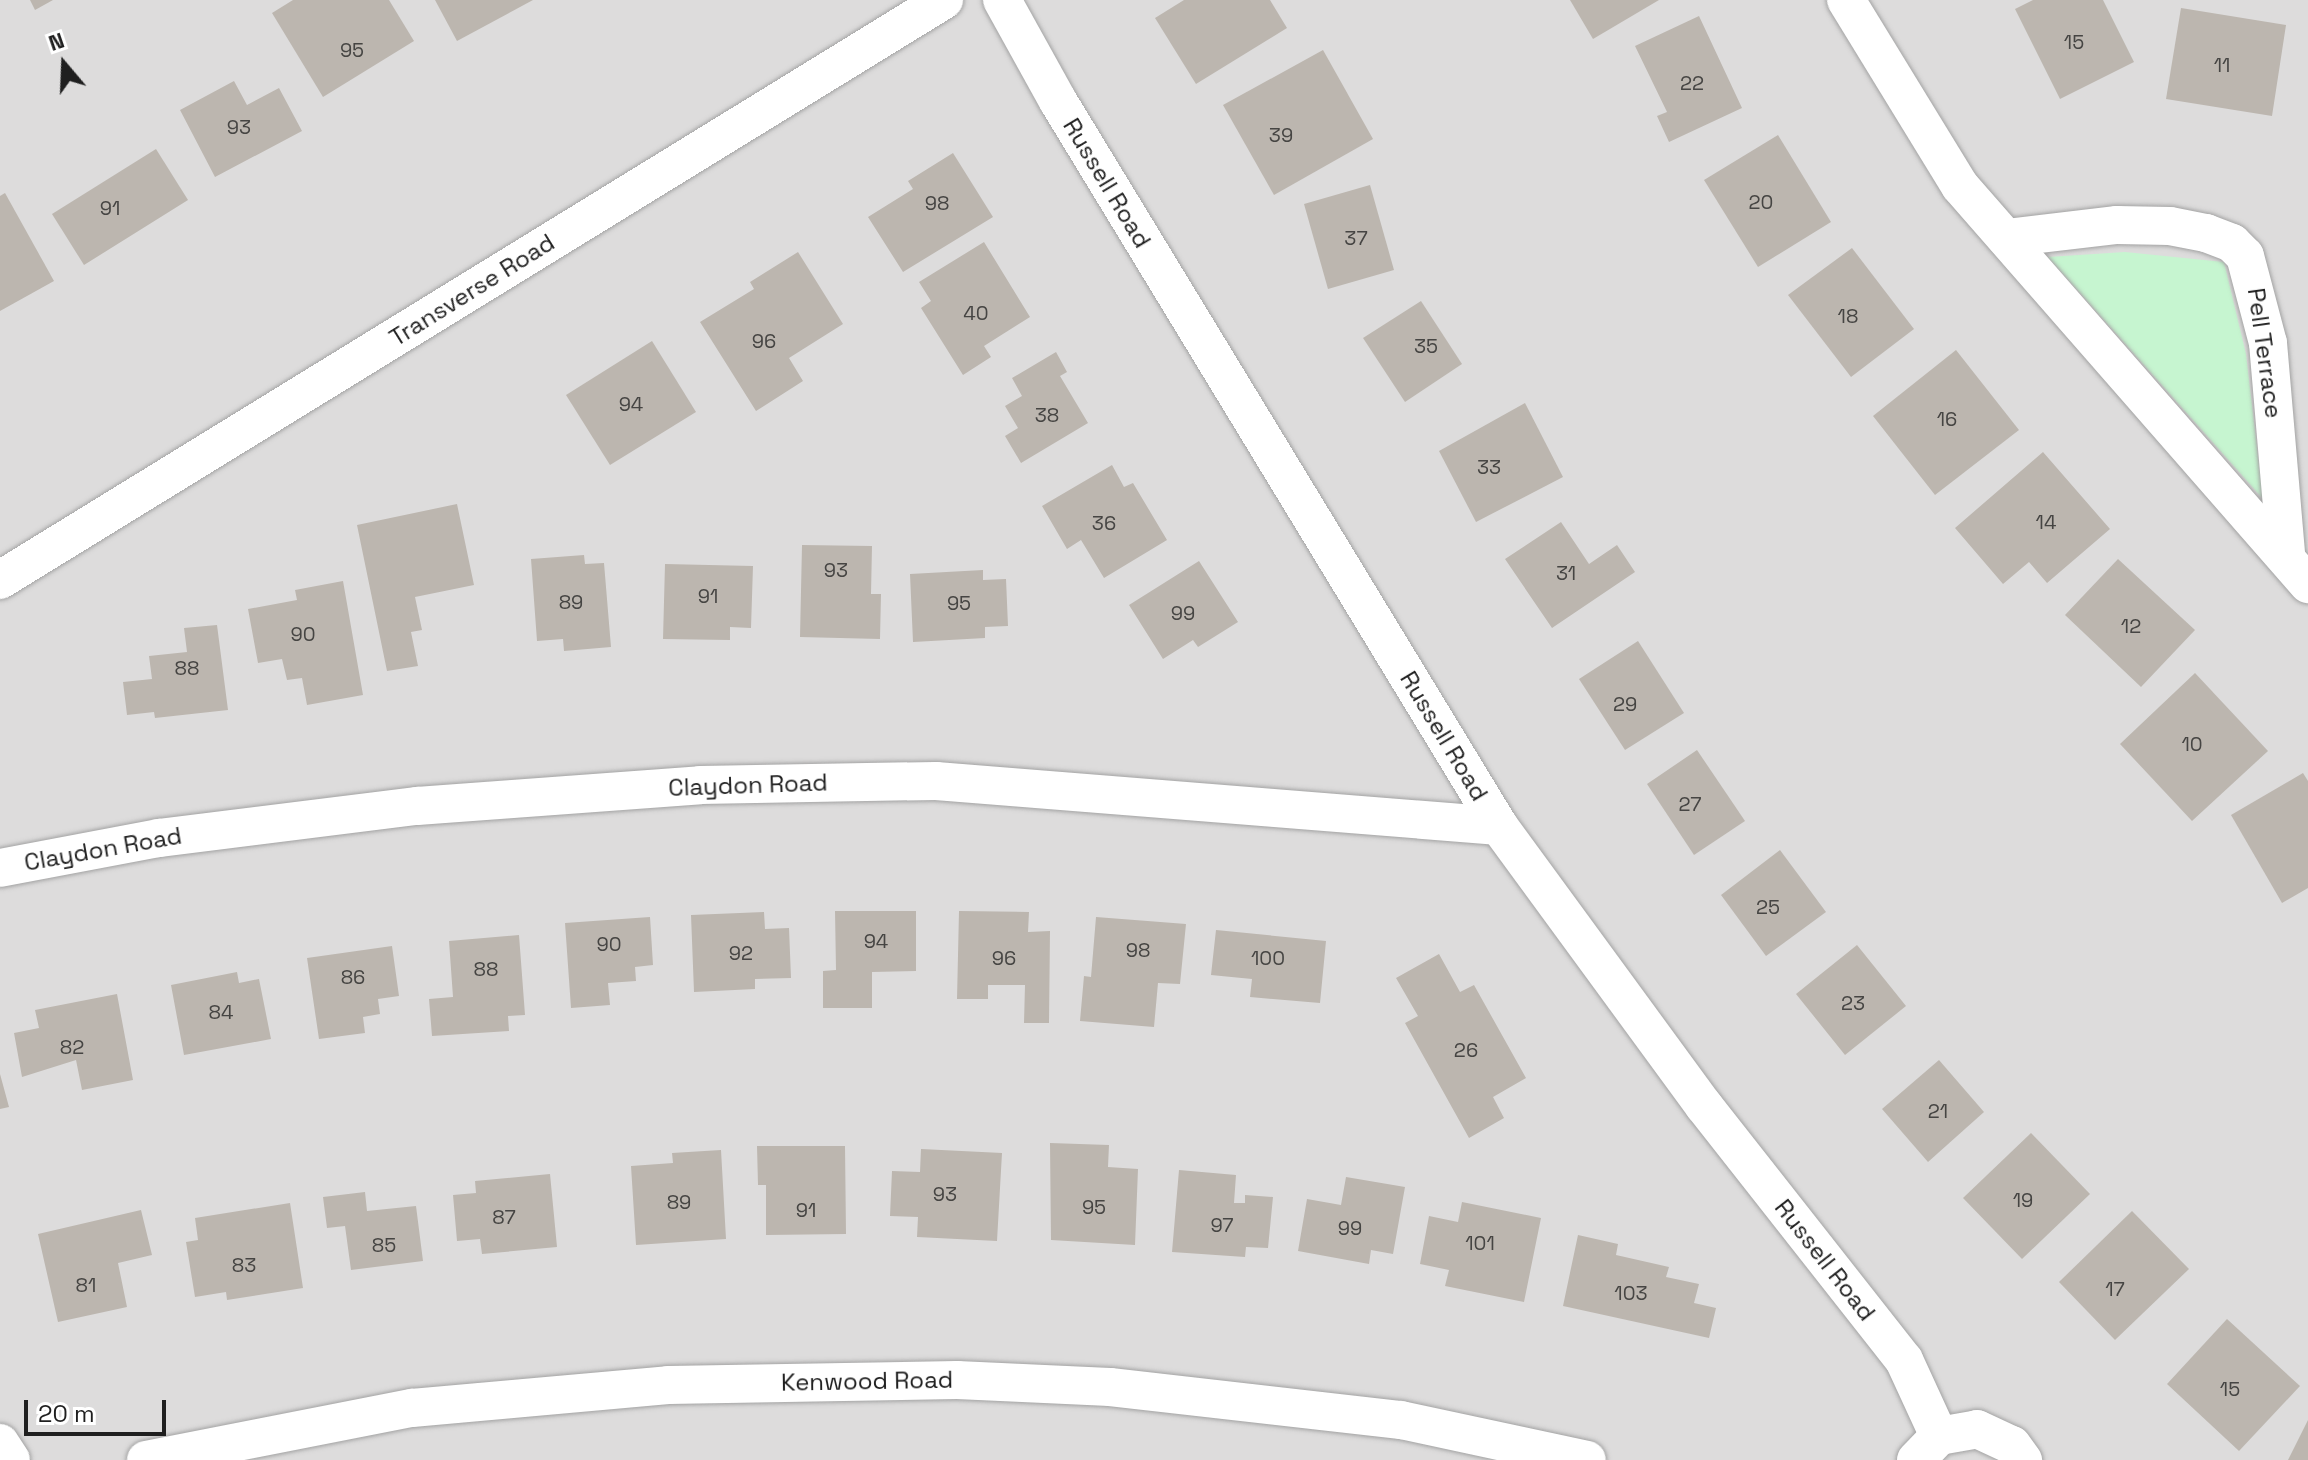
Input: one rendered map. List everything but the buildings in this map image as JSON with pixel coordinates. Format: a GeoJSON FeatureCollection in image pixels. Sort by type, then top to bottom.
{"type":"FeatureCollection","features":[{"type":"Feature","properties":{"kind":"street","name":"Transverse Road"},"geometry":{"type":"LineString","coordinates":[[0,580],[944,0]]}},
{"type":"Feature","properties":{"kind":"street","name":"Russell Road"},"geometry":{"type":"LineString","coordinates":[[1002,0],[1058,101],[1499,826],[1704,1106],[1904,1360],[1927,1448],[1977,1429],[2004,1439],[2023,1460]]}},
{"type":"Feature","properties":{"kind":"street","name":"Pell Terrace"},"geometry":{"type":"LineString","coordinates":[[1846,0],[1960,186],[2297,569]]}},
{"type":"Feature","properties":{"kind":"street","name":"Pell Terrace"},"geometry":{"type":"LineString","coordinates":[[2006,238],[2117,225],[2170,226],[2206,233],[2232,243],[2245,256],[2268,343],[2297,569]]}},
{"type":"Feature","properties":{"kind":"street","name":"Claydon Road"},"geometry":{"type":"LineString","coordinates":[[0,868],[159,838],[417,806],[700,785],[936,781],[1499,826]]}},
{"type":"Feature","properties":{"kind":"street","name":"Kenwood Road"},"geometry":{"type":"LineString","coordinates":[[146,1460],[412,1408],[668,1385],[957,1380],[1110,1387],[1401,1420],[1587,1460]]}},
{"type":"Feature","properties":{"kind":"street"},"geometry":{"type":"LineString","coordinates":[[0,1443],[11,1460]]}},
{"type":"Feature","properties":{"kind":"shaded area"},"geometry":{"type":"Polygon","coordinates":[[[0,0],[2308,0],[2308,1460],[0,1460],[0,0]]]}},
{"type":"Feature","properties":{"kind":"green space"},"geometry":{"type":"Polygon","coordinates":[[[2125,252],[2224,262],[2246,354],[2263,499],[2048,257],[2125,252]]]}}]}
